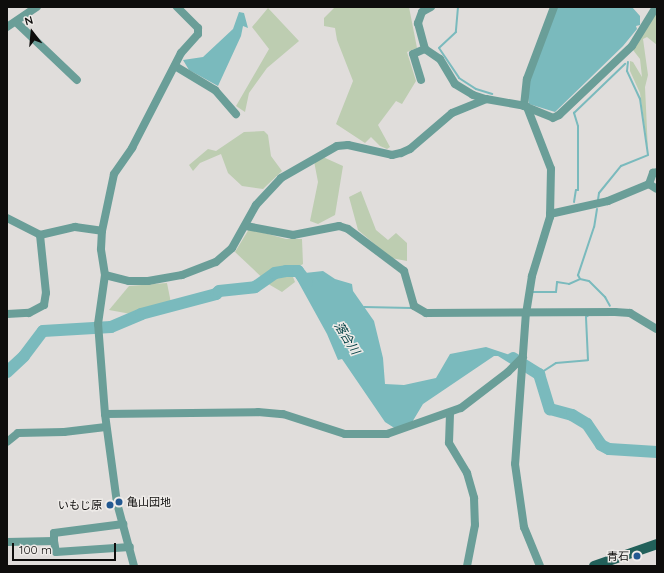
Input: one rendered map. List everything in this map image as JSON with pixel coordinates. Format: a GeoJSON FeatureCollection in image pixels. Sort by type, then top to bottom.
{"type":"FeatureCollection","features":[{"type":"Feature","properties":{"kind":"main road"},"geometry":{"type":"LineString","coordinates":[[599,565],[657,544]]}},
{"type":"Feature","properties":{"kind":"street"},"geometry":{"type":"LineString","coordinates":[[134,566],[130,547],[122,524],[113,482],[106,427],[98,337],[98,324],[105,275],[101,249],[102,231],[114,174],[132,148],[181,53],[198,34],[198,28],[177,7]]}},
{"type":"Feature","properties":{"kind":"street"},"geometry":{"type":"LineString","coordinates":[[431,7],[422,12],[418,24],[425,49],[440,59],[455,84],[473,95],[526,107],[553,118],[559,115],[632,46],[656,7]]}},
{"type":"Feature","properties":{"kind":"street"},"geometry":{"type":"LineString","coordinates":[[540,566],[524,527],[516,464],[521,363],[526,312],[532,276],[550,214],[551,169],[526,107],[527,79],[554,7]]}},
{"type":"Feature","properties":{"kind":"street"},"geometry":{"type":"LineString","coordinates":[[7,27],[16,22],[32,8]]}},
{"type":"Feature","properties":{"kind":"street"},"geometry":{"type":"LineString","coordinates":[[16,22],[77,80]]}},
{"type":"Feature","properties":{"kind":"street"},"geometry":{"type":"LineString","coordinates":[[421,80],[413,54],[425,49]]}},
{"type":"Feature","properties":{"kind":"street"},"geometry":{"type":"LineString","coordinates":[[175,66],[215,90],[236,114]]}},
{"type":"Feature","properties":{"kind":"street"},"geometry":{"type":"LineString","coordinates":[[105,275],[139,282],[182,275],[216,262],[232,248],[246,226],[256,205],[281,178],[294,168],[337,146],[348,145],[392,155],[401,153],[410,149],[452,113],[486,99]]}},
{"type":"Feature","properties":{"kind":"street"},"geometry":{"type":"LineString","coordinates":[[550,214],[608,201],[649,184],[653,173],[657,172]]}},
{"type":"Feature","properties":{"kind":"street"},"geometry":{"type":"LineString","coordinates":[[649,184],[657,189]]}},
{"type":"Feature","properties":{"kind":"street"},"geometry":{"type":"LineString","coordinates":[[7,218],[40,235],[75,227],[102,231]]}},
{"type":"Feature","properties":{"kind":"street"},"geometry":{"type":"LineString","coordinates":[[246,226],[292,235],[333,227],[348,229],[404,271],[414,306],[426,313],[630,313],[657,329]]}},
{"type":"Feature","properties":{"kind":"street"},"geometry":{"type":"LineString","coordinates":[[7,314],[29,313],[44,305],[46,293],[40,235]]}},
{"type":"Feature","properties":{"kind":"street"},"geometry":{"type":"LineString","coordinates":[[105,414],[171,412],[283,414],[345,434],[364,436],[387,434],[450,414],[475,398],[521,363]]}},
{"type":"Feature","properties":{"kind":"street"},"geometry":{"type":"LineString","coordinates":[[450,414],[449,443],[467,473],[474,498],[475,525],[468,566]]}},
{"type":"Feature","properties":{"kind":"street"},"geometry":{"type":"LineString","coordinates":[[7,442],[18,433],[64,432],[106,427]]}},
{"type":"Feature","properties":{"kind":"street"},"geometry":{"type":"LineString","coordinates":[[122,524],[54,534],[56,552],[130,547]]}},
{"type":"Feature","properties":{"kind":"street"},"geometry":{"type":"LineString","coordinates":[[7,542],[54,541]]}},
{"type":"Feature","properties":{"kind":"green space"},"geometry":{"type":"Polygon","coordinates":[[[335,7],[409,7],[417,48],[407,52],[416,81],[402,104],[396,101],[378,125],[390,147],[387,149],[380,146],[371,137],[365,143],[336,124],[353,81],[337,40],[335,28],[324,26],[324,18],[335,7]]]}},
{"type":"Feature","properties":{"kind":"green space"},"geometry":{"type":"Polygon","coordinates":[[[268,8],[299,41],[267,68],[249,93],[245,112],[236,106],[269,49],[252,27],[268,8]]]}},
{"type":"Feature","properties":{"kind":"green space"},"geometry":{"type":"Polygon","coordinates":[[[657,11],[657,45],[647,37],[643,39],[648,75],[645,87],[648,151],[640,93],[630,71],[630,61],[633,62],[642,77],[640,59],[633,50],[657,11]]]}},
{"type":"Feature","properties":{"kind":"green space"},"geometry":{"type":"Polygon","coordinates":[[[264,131],[268,135],[271,156],[282,171],[263,189],[242,186],[228,173],[221,154],[200,163],[193,171],[189,165],[208,149],[216,151],[244,132],[264,131]]]}},
{"type":"Feature","properties":{"kind":"green space"},"geometry":{"type":"Polygon","coordinates":[[[323,157],[343,166],[335,215],[318,224],[310,221],[318,182],[314,161],[323,157]]]}},
{"type":"Feature","properties":{"kind":"green space"},"geometry":{"type":"Polygon","coordinates":[[[361,191],[376,230],[388,240],[396,233],[407,243],[407,261],[391,258],[358,230],[349,197],[361,191]]]}},
{"type":"Feature","properties":{"kind":"green space"},"geometry":{"type":"Polygon","coordinates":[[[249,229],[286,239],[302,239],[303,264],[298,267],[293,277],[295,282],[282,292],[270,285],[235,252],[249,229]]]}},
{"type":"Feature","properties":{"kind":"green space"},"geometry":{"type":"Polygon","coordinates":[[[167,283],[171,303],[131,314],[109,310],[129,286],[167,283]]]}},
{"type":"Feature","properties":{"kind":"water"},"geometry":{"type":"Polygon","coordinates":[[[557,7],[632,7],[640,16],[640,25],[636,26],[637,29],[623,46],[555,112],[529,104],[528,97],[529,83],[557,7]]]}},
{"type":"Feature","properties":{"kind":"water"},"geometry":{"type":"Polygon","coordinates":[[[239,12],[244,13],[248,28],[243,26],[241,36],[218,86],[189,70],[183,60],[203,57],[233,29],[239,12]]]}},
{"type":"Feature","properties":{"kind":"water"},"geometry":{"type":"Polygon","coordinates":[[[299,270],[305,273],[323,271],[335,279],[352,284],[353,291],[374,321],[383,358],[385,384],[404,385],[436,378],[450,354],[486,347],[516,357],[511,364],[498,356],[494,356],[423,404],[411,424],[396,429],[385,422],[342,359],[338,360],[327,334],[295,276],[299,270]]]}},
{"type":"Feature","properties":{"kind":"waterway"},"geometry":{"type":"LineString","coordinates":[[458,7],[456,32],[439,48],[459,78],[476,89],[492,94]]}},
{"type":"Feature","properties":{"kind":"waterway"},"geometry":{"type":"LineString","coordinates":[[598,200],[599,193],[621,166],[648,155],[640,99],[627,71],[628,62]]}},
{"type":"Feature","properties":{"kind":"waterway"},"geometry":{"type":"LineString","coordinates":[[574,202],[576,190],[578,190],[578,126],[574,113],[625,64]]}},
{"type":"Feature","properties":{"kind":"waterway"},"geometry":{"type":"LineString","coordinates":[[597,209],[594,227],[578,275],[580,279],[589,281],[605,297],[610,306]]}},
{"type":"Feature","properties":{"kind":"waterway","name":"落合川"},"geometry":{"type":"LineString","coordinates":[[7,372],[24,356],[43,331],[111,327],[141,314],[216,294],[219,291],[255,287],[275,273],[298,271],[307,283]]}},
{"type":"Feature","properties":{"kind":"waterway"},"geometry":{"type":"LineString","coordinates":[[533,292],[556,292],[557,282],[569,284],[580,279]]}},
{"type":"Feature","properties":{"kind":"waterway"},"geometry":{"type":"LineString","coordinates":[[364,307],[411,308]]}},
{"type":"Feature","properties":{"kind":"waterway"},"geometry":{"type":"LineString","coordinates":[[539,374],[556,363],[588,360],[586,317],[589,315]]}},
{"type":"Feature","properties":{"kind":"waterway","name":"落合川"},"geometry":{"type":"LineString","coordinates":[[513,358],[539,374],[550,409],[572,415],[587,424],[601,445],[609,449],[657,452]]}},
{"type":"Feature","properties":{"kind":"place","name":"亀山団地"},"geometry":{"type":"Point","coordinates":[119,502]}},
{"type":"Feature","properties":{"kind":"place","name":"いもじ原"},"geometry":{"type":"Point","coordinates":[110,505]}},
{"type":"Feature","properties":{"kind":"place","name":"青石"},"geometry":{"type":"Point","coordinates":[637,556]}}]}
